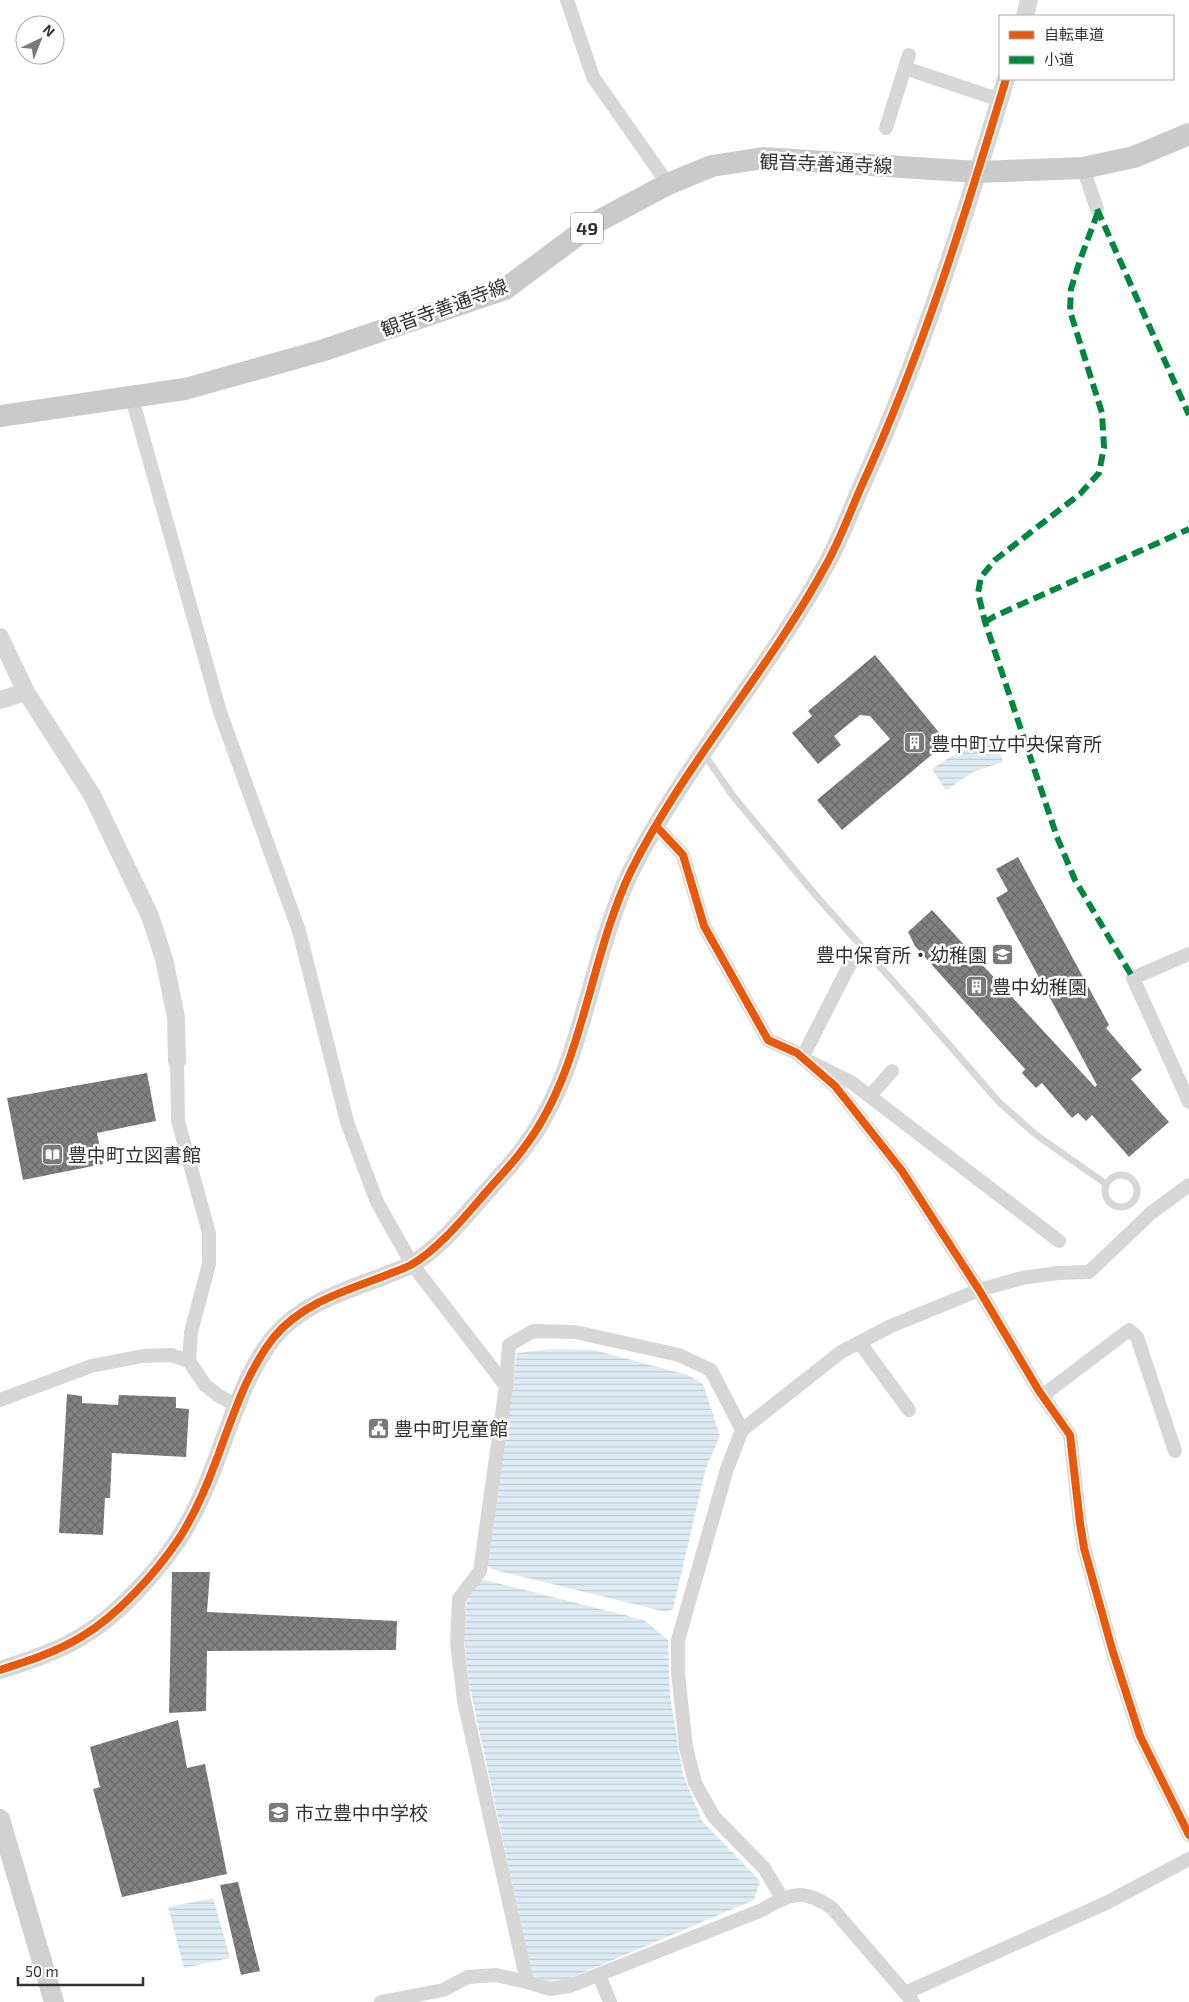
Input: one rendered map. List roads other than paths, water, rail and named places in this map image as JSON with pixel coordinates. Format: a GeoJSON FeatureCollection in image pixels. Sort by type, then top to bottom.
{"type":"FeatureCollection","features":[{"type":"Feature","properties":{"kind":"main road","name":"観音寺善通寺線"},"geometry":{"type":"LineString","coordinates":[[0,416],[185,389],[321,351],[505,289],[591,224],[668,184],[712,166],[763,158],[978,172],[1083,168],[1134,156],[1189,134]]}},
{"type":"Feature","properties":{"kind":"main road"},"geometry":{"type":"LineString","coordinates":[[0,1819],[54,2002]]}},
{"type":"Feature","properties":{"kind":"street"},"geometry":{"type":"LineString","coordinates":[[568,0],[594,76],[668,184]]}},
{"type":"Feature","properties":{"kind":"street"},"geometry":{"type":"LineString","coordinates":[[1025,15],[1029,0]]}},
{"type":"Feature","properties":{"kind":"street"},"geometry":{"type":"LineString","coordinates":[[886,128],[909,55]]}},
{"type":"Feature","properties":{"kind":"street"},"geometry":{"type":"LineString","coordinates":[[905,68],[1000,100]]}},
{"type":"Feature","properties":{"kind":"street"},"geometry":{"type":"LineString","coordinates":[[0,1670],[41,1657],[84,1635],[116,1612],[143,1583],[178,1539],[187,1523],[204,1490],[258,1358],[278,1332],[297,1315],[320,1300],[412,1264],[457,1225],[526,1145],[548,1110],[567,1064],[611,924],[629,876],[656,826],[781,640],[827,563],[903,389],[978,172],[1006,80]]}},
{"type":"Feature","properties":{"kind":"street"},"geometry":{"type":"LineString","coordinates":[[1083,168],[1097,209]]}},
{"type":"Feature","properties":{"kind":"street"},"geometry":{"type":"LineString","coordinates":[[132,398],[220,712],[300,931],[348,1122],[377,1202],[412,1264],[506,1386]]}},
{"type":"Feature","properties":{"kind":"street"},"geometry":{"type":"LineString","coordinates":[[0,637],[26,692],[92,795],[150,916],[164,959],[176,1017],[178,1120],[210,1233],[209,1264],[191,1332],[188,1360]]}},
{"type":"Feature","properties":{"kind":"street"},"geometry":{"type":"LineString","coordinates":[[0,700],[26,692]]}},
{"type":"Feature","properties":{"kind":"street"},"geometry":{"type":"LineString","coordinates":[[656,826],[683,855],[704,926],[768,1040],[851,1082],[1058,1241]]}},
{"type":"Feature","properties":{"kind":"street"},"geometry":{"type":"LineString","coordinates":[[1189,954],[1133,978],[1189,1102]]}},
{"type":"Feature","properties":{"kind":"street"},"geometry":{"type":"LineString","coordinates":[[802,1058],[854,956]]}},
{"type":"Feature","properties":{"kind":"street"},"geometry":{"type":"LineString","coordinates":[[802,1058],[835,1086],[902,1171],[979,1290],[1042,1396],[1070,1435],[1084,1548],[1112,1649],[1140,1736],[1189,1835]]}},
{"type":"Feature","properties":{"kind":"street"},"geometry":{"type":"LineString","coordinates":[[870,1096],[892,1071]]}},
{"type":"Feature","properties":{"kind":"street"},"geometry":{"type":"LineString","coordinates":[[782,1898],[764,1868],[714,1817],[695,1783],[686,1747],[678,1673],[678,1640],[727,1468],[742,1430],[842,1352],[891,1326],[979,1290],[1022,1278],[1058,1273],[1088,1272],[1151,1213],[1189,1186]]}},
{"type":"Feature","properties":{"kind":"street"},"geometry":{"type":"LineString","coordinates":[[1042,1396],[1129,1330],[1137,1337],[1174,1452]]}},
{"type":"Feature","properties":{"kind":"street"},"geometry":{"type":"LineString","coordinates":[[527,1982],[464,1701],[457,1643],[459,1599],[480,1571],[506,1386],[509,1345],[533,1331],[575,1332],[679,1355],[711,1370],[742,1430]]}},
{"type":"Feature","properties":{"kind":"street"},"geometry":{"type":"LineString","coordinates":[[860,1343],[909,1410]]}},
{"type":"Feature","properties":{"kind":"street"},"geometry":{"type":"LineString","coordinates":[[0,1400],[90,1366],[142,1356],[171,1355],[188,1360],[205,1385],[219,1396],[238,1406]]}},
{"type":"Feature","properties":{"kind":"street"},"geometry":{"type":"LineString","coordinates":[[381,2002],[443,1990],[468,1977],[496,1975],[550,1989],[570,1986],[762,1910],[782,1898],[798,1894],[816,1898],[832,1908],[909,1998],[1106,1903],[1189,1859]]}},
{"type":"Feature","properties":{"kind":"street"},"geometry":{"type":"LineString","coordinates":[[599,1975],[610,2002]]}},
{"type":"Feature","properties":{"kind":"lane"},"geometry":{"type":"LineString","coordinates":[[704,754],[733,796],[818,898],[999,1102],[1035,1134],[1106,1184]]}},
{"type":"Feature","properties":{"kind":"lane"},"geometry":{"type":"LineString","coordinates":[[1114,1176],[1129,1177],[1136,1185],[1137,1195],[1135,1200],[1121,1208],[1110,1204],[1105,1195],[1106,1184],[1114,1176]]}},
{"type":"Feature","properties":{"kind":"place","name":"豊中町立中央保育所"},"geometry":{"type":"Point","coordinates":[915,743]}},
{"type":"Feature","properties":{"kind":"place","name":"豊中保育所・幼稚園"},"geometry":{"type":"Point","coordinates":[1003,954]}},
{"type":"Feature","properties":{"kind":"place","name":"豊中幼稚園"},"geometry":{"type":"Point","coordinates":[976,986]}},
{"type":"Feature","properties":{"kind":"place","name":"豊中町立図書館"},"geometry":{"type":"Point","coordinates":[52,1154]}},
{"type":"Feature","properties":{"kind":"place","name":"豊中町児童館"},"geometry":{"type":"Point","coordinates":[378,1428]}},
{"type":"Feature","properties":{"kind":"place","name":"市立豊中中学校"},"geometry":{"type":"Point","coordinates":[279,1812]}}]}
